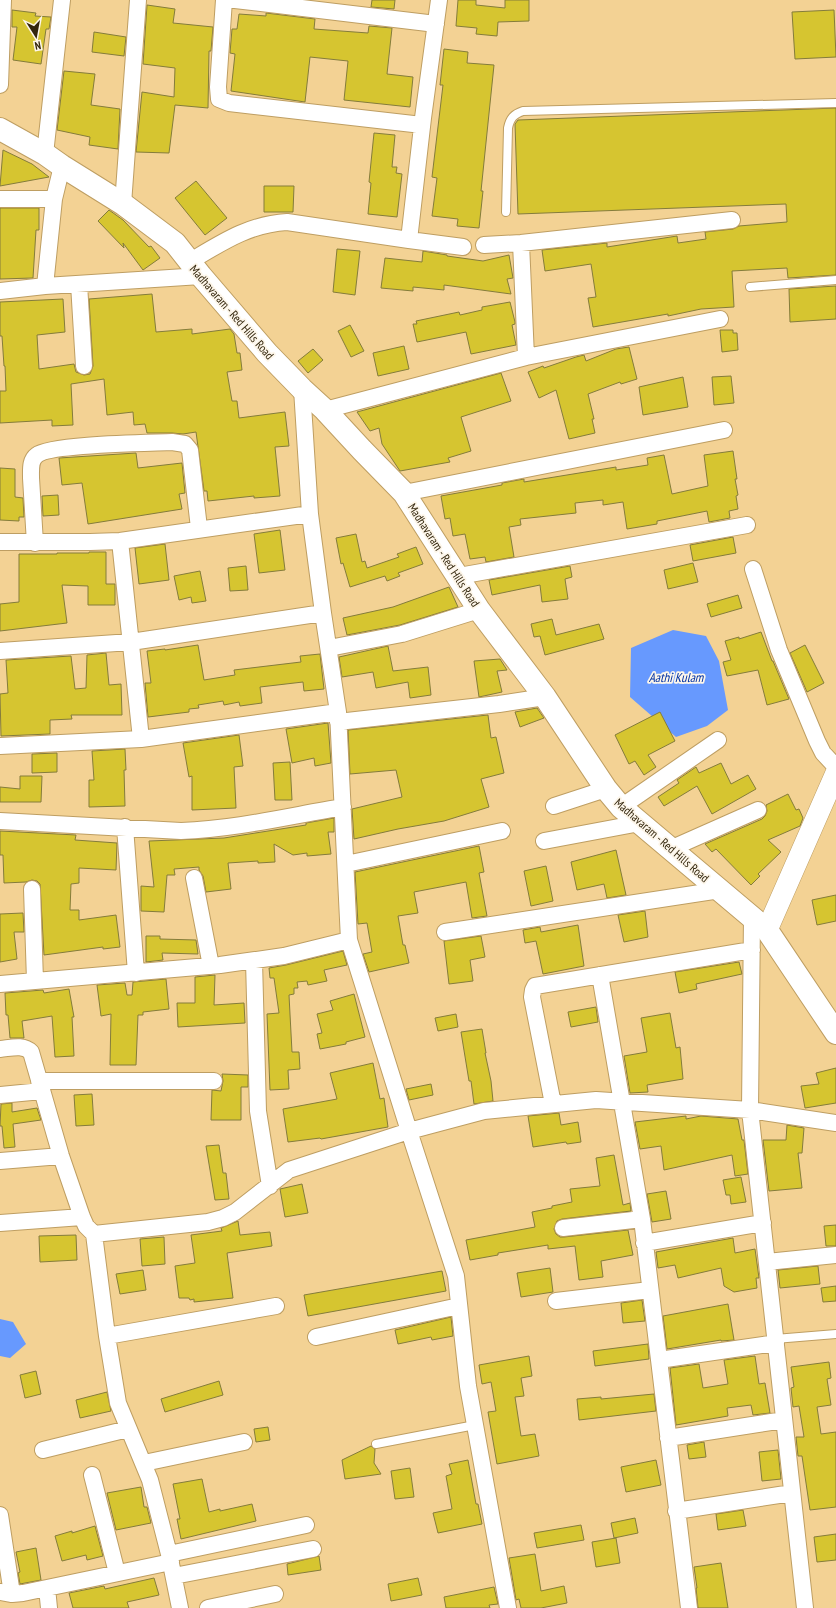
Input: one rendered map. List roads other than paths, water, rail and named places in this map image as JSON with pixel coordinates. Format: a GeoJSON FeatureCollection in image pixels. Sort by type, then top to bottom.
{"type":"FeatureCollection","features":[{"type":"Feature","properties":{"kind":"main road","name":"Madhavaram - Red Hills Road"},"geometry":{"type":"LineString","coordinates":[[0,130],[53,160],[124,204],[176,243],[195,269],[267,353],[302,389],[326,410],[404,493],[459,576],[479,610],[545,697],[606,789],[621,807],[760,923],[836,1033]]}},
{"type":"Feature","properties":{"kind":"street"},"geometry":{"type":"LineString","coordinates":[[0,85],[3,0]]}},
{"type":"Feature","properties":{"kind":"street"},"geometry":{"type":"LineString","coordinates":[[44,286],[54,199],[53,160],[62,0]]}},
{"type":"Feature","properties":{"kind":"street"},"geometry":{"type":"LineString","coordinates":[[124,204],[138,0]]}},
{"type":"Feature","properties":{"kind":"street"},"geometry":{"type":"LineString","coordinates":[[224,0],[218,87],[220,99],[229,103],[422,125]]}},
{"type":"Feature","properties":{"kind":"street"},"geometry":{"type":"LineString","coordinates":[[235,0],[436,24]]}},
{"type":"Feature","properties":{"kind":"street"},"geometry":{"type":"LineString","coordinates":[[409,240],[422,125],[439,0]]}},
{"type":"Feature","properties":{"kind":"street"},"geometry":{"type":"LineString","coordinates":[[0,199],[54,199]]}},
{"type":"Feature","properties":{"kind":"street"},"geometry":{"type":"LineString","coordinates":[[484,245],[521,243],[732,220]]}},
{"type":"Feature","properties":{"kind":"street"},"geometry":{"type":"LineString","coordinates":[[0,291],[79,284],[195,269],[232,236],[272,223],[287,222],[463,247]]}},
{"type":"Feature","properties":{"kind":"street"},"geometry":{"type":"LineString","coordinates":[[521,243],[526,357]]}},
{"type":"Feature","properties":{"kind":"street"},"geometry":{"type":"LineString","coordinates":[[79,284],[84,366]]}},
{"type":"Feature","properties":{"kind":"street"},"geometry":{"type":"LineString","coordinates":[[326,410],[526,357],[720,319]]}},
{"type":"Feature","properties":{"kind":"street"},"geometry":{"type":"LineString","coordinates":[[302,389],[310,514],[338,717],[349,940],[456,1276],[468,1386],[508,1608]]}},
{"type":"Feature","properties":{"kind":"street"},"geometry":{"type":"LineString","coordinates":[[404,493],[724,430]]}},
{"type":"Feature","properties":{"kind":"street"},"geometry":{"type":"LineString","coordinates":[[35,543],[31,478],[33,458],[39,453],[49,450],[83,446],[172,442],[185,444],[190,450],[199,528]]}},
{"type":"Feature","properties":{"kind":"street"},"geometry":{"type":"LineString","coordinates":[[0,542],[35,543],[120,541],[199,528],[310,514]]}},
{"type":"Feature","properties":{"kind":"street"},"geometry":{"type":"LineString","coordinates":[[459,576],[747,526]]}},
{"type":"Feature","properties":{"kind":"street"},"geometry":{"type":"LineString","coordinates":[[120,541],[141,740]]}},
{"type":"Feature","properties":{"kind":"street"},"geometry":{"type":"LineString","coordinates":[[752,569],[779,650],[817,741],[823,753],[836,766]]}},
{"type":"Feature","properties":{"kind":"street"},"geometry":{"type":"LineString","coordinates":[[329,648],[402,634],[479,610]]}},
{"type":"Feature","properties":{"kind":"street"},"geometry":{"type":"LineString","coordinates":[[0,651],[131,642],[323,613]]}},
{"type":"Feature","properties":{"kind":"street"},"geometry":{"type":"LineString","coordinates":[[0,746],[141,740],[338,717],[499,704],[545,697]]}},
{"type":"Feature","properties":{"kind":"street"},"geometry":{"type":"LineString","coordinates":[[621,807],[718,740]]}},
{"type":"Feature","properties":{"kind":"street"},"geometry":{"type":"LineString","coordinates":[[805,1608],[750,1110],[752,950],[760,923],[836,773]]}},
{"type":"Feature","properties":{"kind":"street"},"geometry":{"type":"LineString","coordinates":[[554,806],[606,789]]}},
{"type":"Feature","properties":{"kind":"street"},"geometry":{"type":"LineString","coordinates":[[0,821],[125,828],[204,830],[238,826],[342,807]]}},
{"type":"Feature","properties":{"kind":"street"},"geometry":{"type":"LineString","coordinates":[[670,848],[758,810]]}},
{"type":"Feature","properties":{"kind":"street"},"geometry":{"type":"LineString","coordinates":[[544,841],[640,822]]}},
{"type":"Feature","properties":{"kind":"street"},"geometry":{"type":"LineString","coordinates":[[125,828],[136,973]]}},
{"type":"Feature","properties":{"kind":"street"},"geometry":{"type":"LineString","coordinates":[[346,864],[502,831]]}},
{"type":"Feature","properties":{"kind":"street"},"geometry":{"type":"LineString","coordinates":[[194,878],[211,966]]}},
{"type":"Feature","properties":{"kind":"street"},"geometry":{"type":"LineString","coordinates":[[32,889],[35,981]]}},
{"type":"Feature","properties":{"kind":"street"},"geometry":{"type":"LineString","coordinates":[[445,932],[720,890]]}},
{"type":"Feature","properties":{"kind":"street"},"geometry":{"type":"LineString","coordinates":[[0,984],[136,973],[254,961],[284,956],[349,940]]}},
{"type":"Feature","properties":{"kind":"street"},"geometry":{"type":"LineString","coordinates":[[553,1104],[532,998],[532,990],[535,986],[752,950]]}},
{"type":"Feature","properties":{"kind":"street"},"geometry":{"type":"LineString","coordinates":[[254,961],[258,1111],[270,1186]]}},
{"type":"Feature","properties":{"kind":"street"},"geometry":{"type":"LineString","coordinates":[[600,975],[642,1219],[689,1608]]}},
{"type":"Feature","properties":{"kind":"street"},"geometry":{"type":"LineString","coordinates":[[0,1049],[20,1047],[27,1048],[31,1052],[61,1156],[82,1217],[86,1226],[94,1234],[107,1336],[118,1403],[150,1480],[171,1564],[180,1608]]}},
{"type":"Feature","properties":{"kind":"street"},"geometry":{"type":"LineString","coordinates":[[0,1095],[41,1086],[214,1081]]}},
{"type":"Feature","properties":{"kind":"street"},"geometry":{"type":"LineString","coordinates":[[94,1234],[213,1221],[235,1212],[289,1170],[410,1131],[484,1110],[596,1100],[750,1110],[836,1123]]}},
{"type":"Feature","properties":{"kind":"street"},"geometry":{"type":"LineString","coordinates":[[0,1161],[61,1156]]}},
{"type":"Feature","properties":{"kind":"street"},"geometry":{"type":"LineString","coordinates":[[0,1223],[82,1217]]}},
{"type":"Feature","properties":{"kind":"street"},"geometry":{"type":"LineString","coordinates":[[562,1228],[642,1219]]}},
{"type":"Feature","properties":{"kind":"street"},"geometry":{"type":"LineString","coordinates":[[644,1243],[763,1223]]}},
{"type":"Feature","properties":{"kind":"street"},"geometry":{"type":"LineString","coordinates":[[767,1262],[836,1255]]}},
{"type":"Feature","properties":{"kind":"street"},"geometry":{"type":"LineString","coordinates":[[556,1301],[650,1290]]}},
{"type":"Feature","properties":{"kind":"street"},"geometry":{"type":"LineString","coordinates":[[107,1336],[276,1306]]}},
{"type":"Feature","properties":{"kind":"street"},"geometry":{"type":"LineString","coordinates":[[316,1337],[459,1306]]}},
{"type":"Feature","properties":{"kind":"street"},"geometry":{"type":"LineString","coordinates":[[658,1360],[776,1341]]}},
{"type":"Feature","properties":{"kind":"street"},"geometry":{"type":"LineString","coordinates":[[668,1438],[784,1420]]}},
{"type":"Feature","properties":{"kind":"street"},"geometry":{"type":"LineString","coordinates":[[43,1450],[128,1429]]}},
{"type":"Feature","properties":{"kind":"street"},"geometry":{"type":"LineString","coordinates":[[144,1464],[244,1442]]}},
{"type":"Feature","properties":{"kind":"street"},"geometry":{"type":"LineString","coordinates":[[92,1475],[117,1573]]}},
{"type":"Feature","properties":{"kind":"street"},"geometry":{"type":"LineString","coordinates":[[676,1510],[792,1493]]}},
{"type":"Feature","properties":{"kind":"street"},"geometry":{"type":"LineString","coordinates":[[0,1515],[6,1593],[47,1588],[117,1573],[171,1564],[313,1549]]}},
{"type":"Feature","properties":{"kind":"street"},"geometry":{"type":"LineString","coordinates":[[171,1564],[306,1525]]}},
{"type":"Feature","properties":{"kind":"street"},"geometry":{"type":"LineString","coordinates":[[47,1588],[49,1608]]}},
{"type":"Feature","properties":{"kind":"street"},"geometry":{"type":"LineString","coordinates":[[208,1608],[275,1594]]}},
{"type":"Feature","properties":{"kind":"lane"},"geometry":{"type":"LineString","coordinates":[[506,212],[508,128],[510,120],[516,113],[523,111],[836,103]]}},
{"type":"Feature","properties":{"kind":"lane"},"geometry":{"type":"LineString","coordinates":[[750,287],[836,280]]}},
{"type":"Feature","properties":{"kind":"lane"},"geometry":{"type":"LineString","coordinates":[[776,1341],[836,1334]]}},
{"type":"Feature","properties":{"kind":"lane"},"geometry":{"type":"LineString","coordinates":[[376,1444],[475,1425]]}},
{"type":"Feature","properties":{"kind":"water","name":"Aathi Kulam"},"geometry":{"type":"Polygon","coordinates":[[[673,630],[706,636],[719,661],[728,710],[707,726],[676,737],[630,697],[631,648],[673,630]]]}},
{"type":"Feature","properties":{"kind":"water"},"geometry":{"type":"Polygon","coordinates":[[[0,1319],[13,1322],[26,1344],[10,1358],[0,1356],[0,1319]]]}}]}
